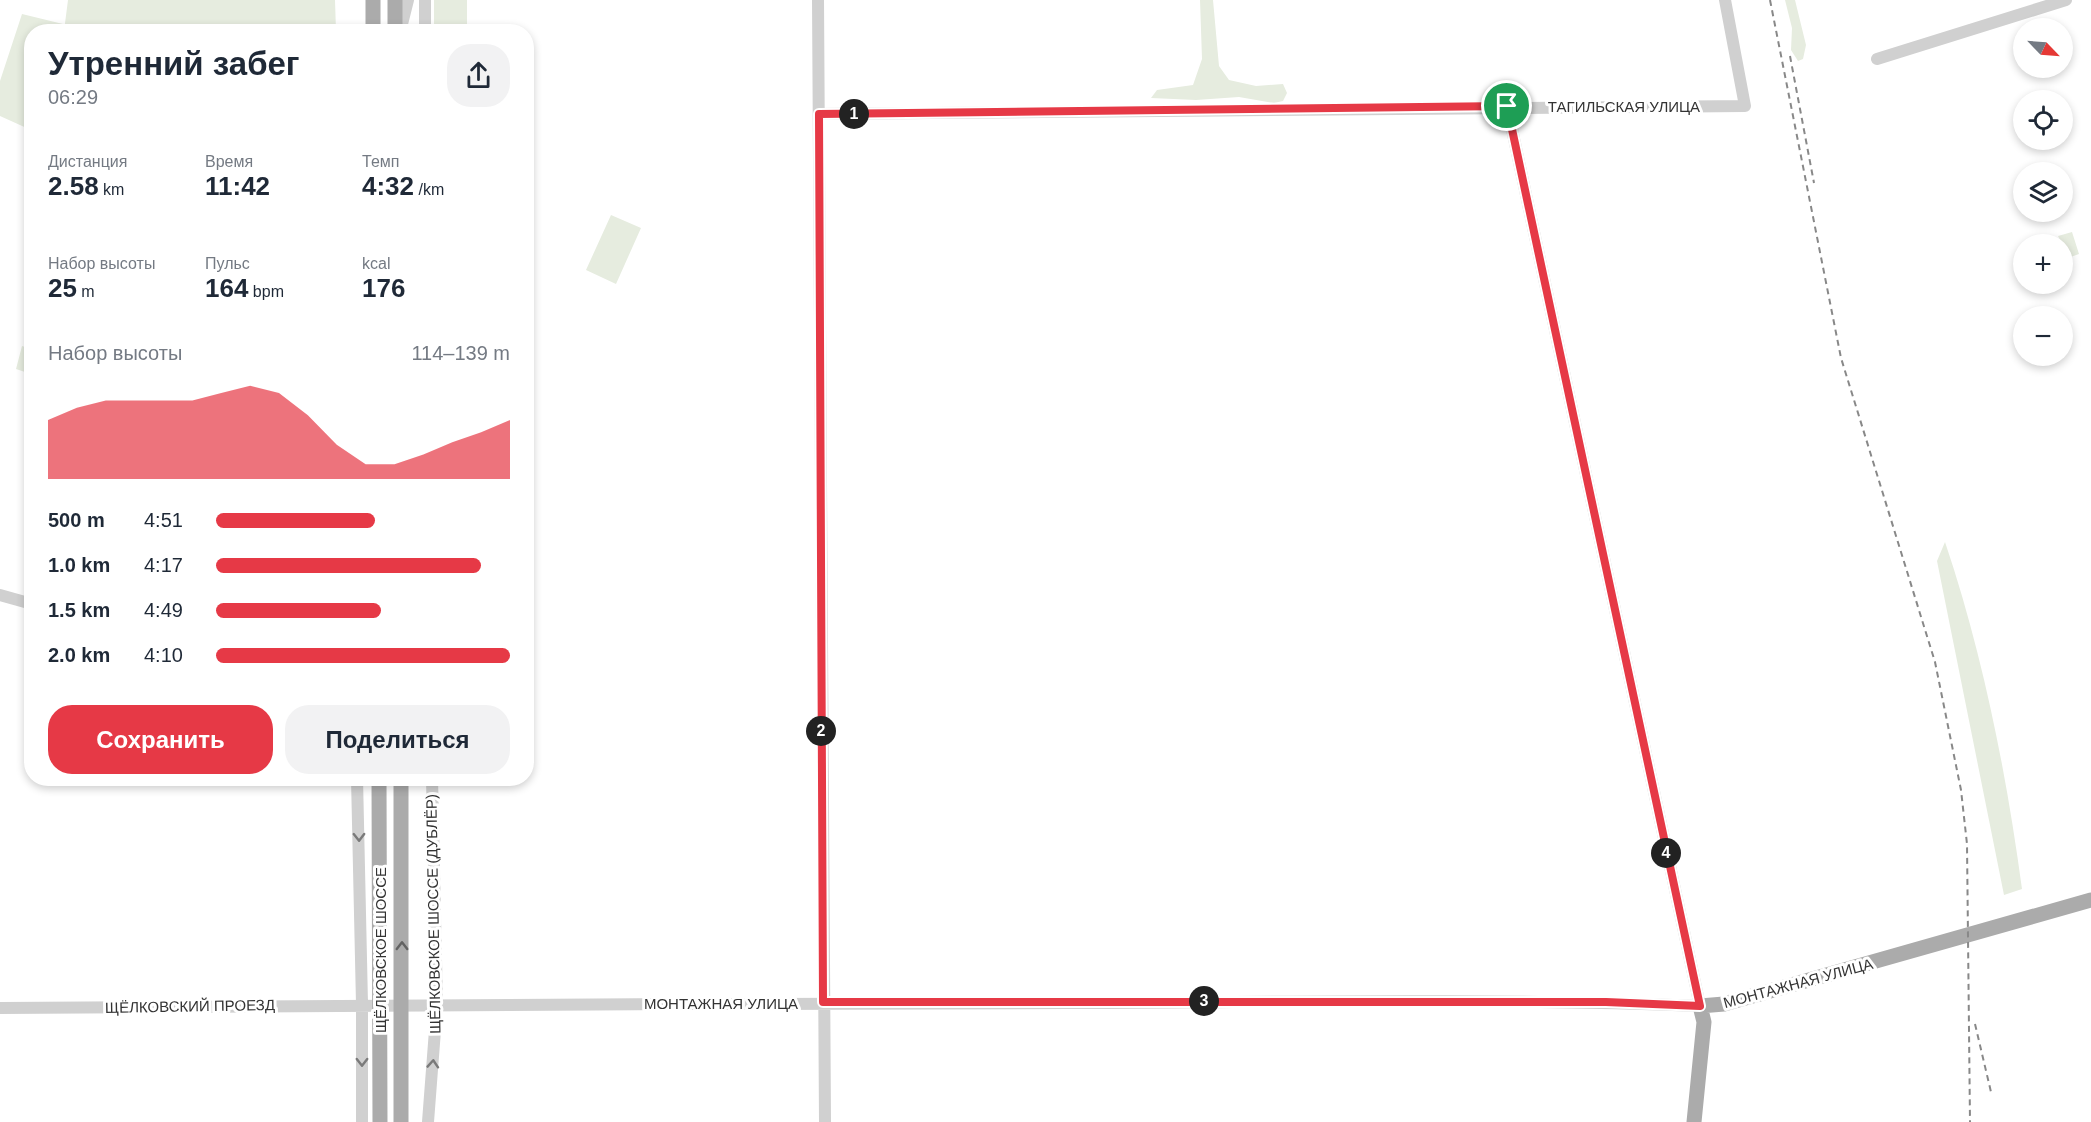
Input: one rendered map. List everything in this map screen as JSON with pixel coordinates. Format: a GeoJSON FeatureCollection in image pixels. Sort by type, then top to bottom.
{"type":"FeatureCollection","features":[{"type":"Feature","properties":{"kind":"main road"},"geometry":{"type":"LineString","coordinates":[[373,0],[373,24]]}},
{"type":"Feature","properties":{"kind":"main road"},"geometry":{"type":"LineString","coordinates":[[395,0],[395,24]]}},
{"type":"Feature","properties":{"kind":"main road","name":"ЩЁЛКОВСКОЕ ШОССЕ"},"geometry":{"type":"LineString","coordinates":[[379,786],[380,1122]]}},
{"type":"Feature","properties":{"kind":"main road","name":"ЩЁЛКОВСКОЕ ШОССЕ"},"geometry":{"type":"LineString","coordinates":[[401,786],[402,1122]]}},
{"type":"Feature","properties":{"kind":"main road","name":"МОНТАЖНАЯ УЛИЦА"},"geometry":{"type":"LineString","coordinates":[[1700,1006],[1724,1004],[2091,900]]}},
{"type":"Feature","properties":{"kind":"main road"},"geometry":{"type":"LineString","coordinates":[[1694,1122],[1704,1022],[1700,1006]]}},
{"type":"Feature","properties":{"kind":"street"},"geometry":{"type":"LineString","coordinates":[[402,24],[408,0]]}},
{"type":"Feature","properties":{"kind":"street"},"geometry":{"type":"LineString","coordinates":[[425,0],[425,24]]}},
{"type":"Feature","properties":{"kind":"street"},"geometry":{"type":"LineString","coordinates":[[818,0],[825,1122]]}},
{"type":"Feature","properties":{"kind":"street","name":"ТАГИЛЬСКАЯ УЛИЦА"},"geometry":{"type":"LineString","coordinates":[[819,114],[1507,106],[1745,106],[1725,0]]}},
{"type":"Feature","properties":{"kind":"street"},"geometry":{"type":"LineString","coordinates":[[1877,59],[2066,0]]}},
{"type":"Feature","properties":{"kind":"street"},"geometry":{"type":"LineString","coordinates":[[1507,106],[1700,1006]]}},
{"type":"Feature","properties":{"kind":"street"},"geometry":{"type":"LineString","coordinates":[[0,595],[24,602]]}},
{"type":"Feature","properties":{"kind":"street"},"geometry":{"type":"LineString","coordinates":[[357,786],[363,1004],[362,1122]]}},
{"type":"Feature","properties":{"kind":"street"},"geometry":{"type":"LineString","coordinates":[[426,786],[432,800]]}},
{"type":"Feature","properties":{"kind":"street","name":"ЩЁЛКОВСКОЕ ШОССЕ (ДУБЛЁР)"},"geometry":{"type":"LineString","coordinates":[[428,1122],[437,1004],[432,786]]}},
{"type":"Feature","properties":{"kind":"street","name":"МОНТАЖНАЯ УЛИЦА"},"geometry":{"type":"LineString","coordinates":[[381,1004],[1606,1002],[1700,1006]]}},
{"type":"Feature","properties":{"kind":"street","name":"ЩЁЛКОВСКИЙ ПРОЕЗД"},"geometry":{"type":"LineString","coordinates":[[0,1008],[381,1004]]}},
{"type":"Feature","properties":{"kind":"shaded area"},"geometry":{"type":"Polygon","coordinates":[[[68,0],[335,0],[336,24],[65,24],[68,0]]]}},
{"type":"Feature","properties":{"kind":"shaded area"},"geometry":{"type":"Polygon","coordinates":[[[434,0],[467,0],[467,24],[434,24],[434,0]]]}},
{"type":"Feature","properties":{"kind":"shaded area"},"geometry":{"type":"Polygon","coordinates":[[[1200,0],[1213,0],[1219,66],[1229,80],[1256,86],[1283,84],[1287,93],[1283,101],[1274,103],[1239,97],[1196,100],[1151,98],[1157,90],[1193,85],[1202,59],[1200,0]]]}},
{"type":"Feature","properties":{"kind":"shaded area"},"geometry":{"type":"Polygon","coordinates":[[[1785,0],[1795,0],[1806,45],[1803,59],[1798,61],[1791,50],[1792,28],[1785,0]]]}},
{"type":"Feature","properties":{"kind":"shaded area"},"geometry":{"type":"Polygon","coordinates":[[[22,14],[63,24],[24,24],[24,127],[0,116],[0,81],[22,14]]]}},
{"type":"Feature","properties":{"kind":"shaded area"},"geometry":{"type":"Polygon","coordinates":[[[611,215],[641,228],[616,284],[586,270],[611,215]]]}},
{"type":"Feature","properties":{"kind":"shaded area"},"geometry":{"type":"Polygon","coordinates":[[[2073,235],[2079,254],[2073,256],[2073,235]]]}},
{"type":"Feature","properties":{"kind":"shaded area"},"geometry":{"type":"Polygon","coordinates":[[[22,346],[24,347],[24,372],[16,369],[22,346]]]}},
{"type":"Feature","properties":{"kind":"shaded area"},"geometry":{"type":"Polygon","coordinates":[[[1945,542],[1982,670],[2009,801],[2022,889],[2004,895],[1937,561],[1945,542]]]}},
{"type":"Feature","properties":{"kind":"railway"},"geometry":{"type":"LineString","coordinates":[[1770,0],[1841,358],[1935,662],[1961,790],[1967,844],[1970,1122]]}},
{"type":"Feature","properties":{"kind":"railway"},"geometry":{"type":"LineString","coordinates":[[1790,56],[1814,183]]}},
{"type":"Feature","properties":{"kind":"railway"},"geometry":{"type":"LineString","coordinates":[[1975,1024],[1991,1092]]}},
{"type":"Feature","properties":{"kind":"route"},"geometry":{"type":"LineString","coordinates":[[1507,106],[1700,1006],[1606,1002],[1202,1001],[1070,1004],[823,1002],[819,114],[1507,106]]}}]}
